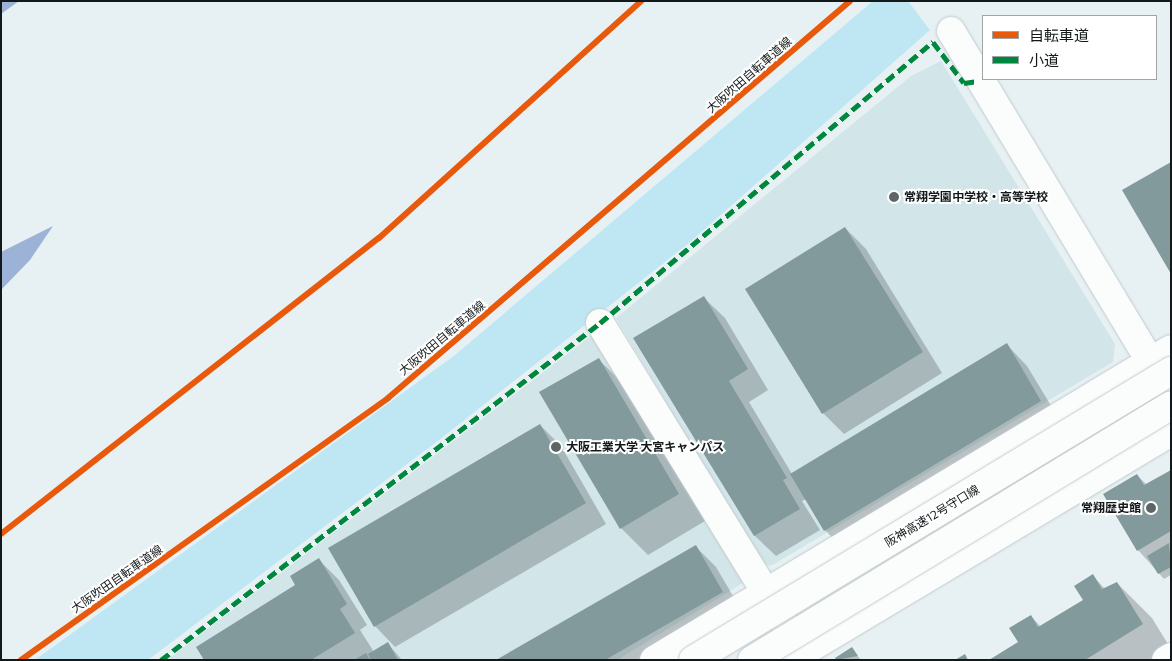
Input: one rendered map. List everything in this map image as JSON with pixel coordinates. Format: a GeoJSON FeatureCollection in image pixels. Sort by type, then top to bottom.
{"type":"FeatureCollection","features":[{"type":"Feature","properties":{"kind":"main road"},"geometry":{"type":"LineString","coordinates":[[950,31],[1164,361],[1171,396]]}},
{"type":"Feature","properties":{"kind":"main road"},"geometry":{"type":"LineString","coordinates":[[600,323],[768,592],[800,657],[1171,432]]}},
{"type":"Feature","properties":{"kind":"main road"},"geometry":{"type":"LineString","coordinates":[[654,660],[1164,361]]}},
{"type":"Feature","properties":{"kind":"main road","name":"阪神高速12号守口線"},"geometry":{"type":"LineString","coordinates":[[693,660],[1164,361]]}},
{"type":"Feature","properties":{"kind":"main road"},"geometry":{"type":"LineString","coordinates":[[752,660],[1171,405]]}},
{"type":"Feature","properties":{"kind":"main road"},"geometry":{"type":"LineString","coordinates":[[1166,660],[1171,657]]}},
{"type":"Feature","properties":{"kind":"shaded area"},"geometry":{"type":"Polygon","coordinates":[[[1,1],[19,1],[1,14],[1,1]]]}},
{"type":"Feature","properties":{"kind":"shaded area"},"geometry":{"type":"Polygon","coordinates":[[[873,1],[908,1],[930,30],[689,243],[439,440],[148,660],[35,660],[455,355],[873,1]]]}},
{"type":"Feature","properties":{"kind":"shaded area","name":"常翔学園中学校・高等学校"},"geometry":{"type":"Polygon","coordinates":[[[941,61],[1115,344],[1113,362],[771,566],[761,562],[616,318],[911,76],[941,61]]]}},
{"type":"Feature","properties":{"kind":"shaded area"},"geometry":{"type":"Polygon","coordinates":[[[53,226],[30,260],[1,290],[1,252],[53,226]]]}},
{"type":"Feature","properties":{"kind":"shaded area","name":"大阪工業大学 大宮キャンパス"},"geometry":{"type":"Polygon","coordinates":[[[596,332],[740,563],[743,583],[617,660],[167,660],[596,332]]]}},
{"type":"Feature","properties":{"kind":"building"},"geometry":{"type":"Polygon","coordinates":[[[1171,162],[1171,274],[1122,190],[1171,162]]]}},
{"type":"Feature","properties":{"kind":"building"},"geometry":{"type":"Polygon","coordinates":[[[845,227],[923,352],[822,414],[745,289],[845,227]]]}},
{"type":"Feature","properties":{"kind":"building"},"geometry":{"type":"Polygon","coordinates":[[[704,296],[748,369],[729,381],[787,478],[783,480],[800,509],[754,536],[633,338],[704,296]]]}},
{"type":"Feature","properties":{"kind":"building"},"geometry":{"type":"Polygon","coordinates":[[[1007,343],[1041,401],[824,531],[790,474],[1007,343]]]}},
{"type":"Feature","properties":{"kind":"building"},"geometry":{"type":"Polygon","coordinates":[[[599,358],[679,494],[620,529],[539,392],[599,358]]]}},
{"type":"Feature","properties":{"kind":"building"},"geometry":{"type":"Polygon","coordinates":[[[540,424],[586,503],[374,627],[328,548],[540,424]]]}},
{"type":"Feature","properties":{"kind":"building"},"geometry":{"type":"Polygon","coordinates":[[[1171,470],[1171,531],[1137,551],[1103,494],[1137,474],[1144,485],[1171,470]]]}},
{"type":"Feature","properties":{"kind":"building"},"geometry":{"type":"Polygon","coordinates":[[[1169,543],[1171,567],[1158,574],[1147,556],[1169,543]]]}},
{"type":"Feature","properties":{"kind":"building"},"geometry":{"type":"Polygon","coordinates":[[[696,545],[723,592],[605,660],[496,660],[696,545]]]}},
{"type":"Feature","properties":{"kind":"building"},"geometry":{"type":"Polygon","coordinates":[[[319,558],[347,604],[340,609],[355,633],[311,660],[204,660],[196,647],[295,585],[290,576],[319,558]]]}},
{"type":"Feature","properties":{"kind":"building"},"geometry":{"type":"Polygon","coordinates":[[[1093,574],[1102,589],[1117,582],[1143,624],[1085,660],[989,660],[1018,642],[1009,628],[1031,615],[1038,627],[1083,600],[1074,586],[1093,574]]]}},
{"type":"Feature","properties":{"kind":"building"},"geometry":{"type":"Polygon","coordinates":[[[388,642],[398,660],[371,660],[368,654],[388,642]]]}},
{"type":"Feature","properties":{"kind":"building"},"geometry":{"type":"Polygon","coordinates":[[[852,647],[858,656],[836,660],[835,658],[852,647]]]}},
{"type":"Feature","properties":{"kind":"building"},"geometry":{"type":"Polygon","coordinates":[[[366,653],[370,660],[354,660],[366,653]]]}},
{"type":"Feature","properties":{"kind":"building"},"geometry":{"type":"Polygon","coordinates":[[[965,654],[968,660],[955,660],[965,654]]]}},
{"type":"Feature","properties":{"kind":"marked path"},"geometry":{"type":"LineString","coordinates":[[161,660],[600,323],[933,42],[964,83],[978,81]]}},
{"type":"Feature","properties":{"kind":"cycle path"},"geometry":{"type":"LineString","coordinates":[[1,534],[379,238],[641,1]]}},
{"type":"Feature","properties":{"kind":"cycle path","name":"大阪吹田自転車道線"},"geometry":{"type":"LineString","coordinates":[[21,660],[388,398],[850,1]]}},
{"type":"Feature","properties":{"kind":"place","name":"常翔学園中学校・高等学校"},"geometry":{"type":"Point","coordinates":[894,197]}},
{"type":"Feature","properties":{"kind":"place","name":"大阪工業大学 大宮キャンパス"},"geometry":{"type":"Point","coordinates":[556,447]}},
{"type":"Feature","properties":{"kind":"place","name":"常翔歴史館"},"geometry":{"type":"Point","coordinates":[1151,508]}}]}
